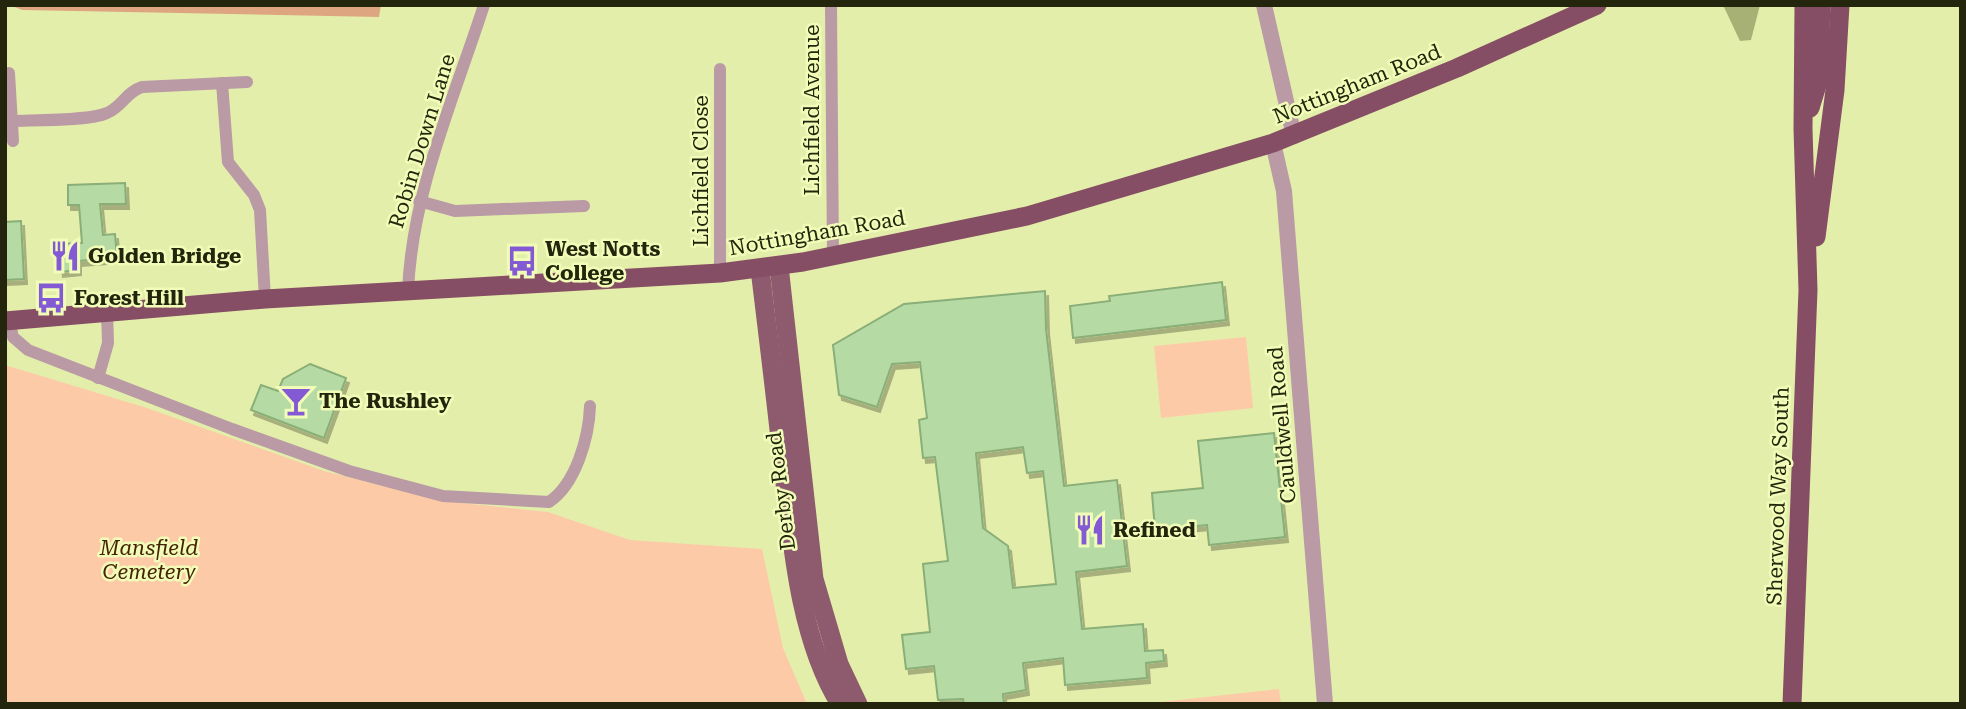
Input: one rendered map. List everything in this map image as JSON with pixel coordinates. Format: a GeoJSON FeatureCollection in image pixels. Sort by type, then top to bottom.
{"type":"FeatureCollection","features":[{"type":"Feature","properties":{"kind":"highway","name":"Nottingham Road"},"geometry":{"type":"LineString","coordinates":[[7,321],[265,299],[720,273],[832,256],[1027,216],[1273,143],[1597,5]]}},
{"type":"Feature","properties":{"kind":"highway","name":"Sherwood Way South"},"geometry":{"type":"LineString","coordinates":[[1792,704],[1808,290],[1803,129],[1804,5]]}},
{"type":"Feature","properties":{"kind":"highway"},"geometry":{"type":"LineString","coordinates":[[1803,129],[1818,82],[1821,5]]}},
{"type":"Feature","properties":{"kind":"highway","name":"Sherwood Way South"},"geometry":{"type":"LineString","coordinates":[[1808,290],[1835,90],[1840,5]]}},
{"type":"Feature","properties":{"kind":"main road","name":"Derby Road"},"geometry":{"type":"LineString","coordinates":[[779,266],[814,579],[839,664],[859,704]]}},
{"type":"Feature","properties":{"kind":"main road","name":"Derby Road"},"geometry":{"type":"LineString","coordinates":[[760,269],[795,565],[816,648],[831,689],[840,704]]}},
{"type":"Feature","properties":{"kind":"street","name":"Robin Down Lane"},"geometry":{"type":"LineString","coordinates":[[408,291],[410,251],[419,201],[484,5]]}},
{"type":"Feature","properties":{"kind":"street","name":"Lichfield Avenue"},"geometry":{"type":"LineString","coordinates":[[831,5],[832,256]]}},
{"type":"Feature","properties":{"kind":"street"},"geometry":{"type":"LineString","coordinates":[[1264,5],[1294,136]]}},
{"type":"Feature","properties":{"kind":"street","name":"Lichfield Close"},"geometry":{"type":"LineString","coordinates":[[720,69],[720,273]]}},
{"type":"Feature","properties":{"kind":"street"},"geometry":{"type":"LineString","coordinates":[[9,74],[13,141]]}},
{"type":"Feature","properties":{"kind":"street"},"geometry":{"type":"LineString","coordinates":[[12,121],[100,116],[114,109],[133,90],[142,87],[247,82]]}},
{"type":"Feature","properties":{"kind":"street"},"geometry":{"type":"LineString","coordinates":[[222,83],[226,153],[232,168],[254,195],[260,210],[265,299]]}},
{"type":"Feature","properties":{"kind":"street","name":"Cauldwell Road"},"geometry":{"type":"LineString","coordinates":[[1273,143],[1284,191],[1325,704]]}},
{"type":"Feature","properties":{"kind":"street"},"geometry":{"type":"LineString","coordinates":[[419,201],[455,211],[584,206]]}},
{"type":"Feature","properties":{"kind":"street"},"geometry":{"type":"LineString","coordinates":[[98,378],[108,343],[107,312]]}},
{"type":"Feature","properties":{"kind":"street"},"geometry":{"type":"LineString","coordinates":[[7,321],[13,337],[28,350],[349,471],[443,496],[549,502],[564,488],[590,428],[590,406]]}},
{"type":"Feature","properties":{"kind":"green space"},"geometry":{"type":"Polygon","coordinates":[[[1246,337],[1253,408],[1161,418],[1154,346],[1246,337]]]}},
{"type":"Feature","properties":{"kind":"green space","name":"Mansfield Cemetery"},"geometry":{"type":"Polygon","coordinates":[[[5,365],[147,408],[324,471],[442,501],[548,512],[630,540],[762,549],[783,648],[807,704],[5,704],[5,365]]]}},
{"type":"Feature","properties":{"kind":"green space"},"geometry":{"type":"Polygon","coordinates":[[[1279,689],[1281,704],[1143,704],[1279,689]]]}},
{"type":"Feature","properties":{"kind":"shaded area"},"geometry":{"type":"Polygon","coordinates":[[[10,5],[381,5],[379,17],[22,10],[10,5]]]}},
{"type":"Feature","properties":{"kind":"shaded area"},"geometry":{"type":"Polygon","coordinates":[[[1723,5],[1760,5],[1751,40],[1740,41],[1723,5]]]}},
{"type":"Feature","properties":{"kind":"building"},"geometry":{"type":"Polygon","coordinates":[[[125,183],[126,204],[100,204],[103,235],[115,234],[117,258],[78,261],[78,270],[60,272],[56,244],[82,243],[79,205],[68,205],[68,185],[125,183]]]}},
{"type":"Feature","properties":{"kind":"building"},"geometry":{"type":"Polygon","coordinates":[[[21,221],[24,279],[5,280],[5,222],[21,221]]]}},
{"type":"Feature","properties":{"kind":"building"},"geometry":{"type":"Polygon","coordinates":[[[1222,282],[1226,320],[1073,338],[1070,306],[1110,301],[1109,296],[1222,282]]]}},
{"type":"Feature","properties":{"kind":"building"},"geometry":{"type":"Polygon","coordinates":[[[1045,291],[1046,329],[1064,486],[1117,480],[1127,566],[1076,572],[1082,629],[1143,624],[1145,651],[1163,650],[1164,661],[1146,663],[1147,678],[1065,685],[1063,658],[1023,663],[1026,690],[1003,694],[1004,704],[964,704],[963,699],[938,700],[934,666],[906,669],[902,635],[930,632],[923,564],[948,561],[935,457],[923,458],[919,420],[927,418],[920,362],[892,364],[877,407],[839,395],[833,345],[904,304],[1045,291]],[[1023,447],[976,453],[983,528],[1008,546],[1013,588],[1056,584],[1043,471],[1027,473],[1023,447]]]}},
{"type":"Feature","properties":{"kind":"building","name":"The Rushley"},"geometry":{"type":"Polygon","coordinates":[[[310,364],[346,378],[324,438],[251,410],[261,385],[278,391],[283,379],[310,364]]]}},
{"type":"Feature","properties":{"kind":"building"},"geometry":{"type":"Polygon","coordinates":[[[1274,433],[1285,537],[1209,545],[1207,525],[1155,530],[1152,493],[1203,488],[1198,441],[1274,433]]]}},
{"type":"Feature","properties":{"kind":"place","name":"Golden Bridge"},"geometry":{"type":"Point","coordinates":[65,256]}},
{"type":"Feature","properties":{"kind":"place","name":"West Notts College"},"geometry":{"type":"Point","coordinates":[522,261]}},
{"type":"Feature","properties":{"kind":"place","name":"Forest Hill"},"geometry":{"type":"Point","coordinates":[51,298]}},
{"type":"Feature","properties":{"kind":"place","name":"The Rushley"},"geometry":{"type":"Point","coordinates":[296,401]}},
{"type":"Feature","properties":{"kind":"place","name":"Refined"},"geometry":{"type":"Point","coordinates":[1090,530]}}]}
